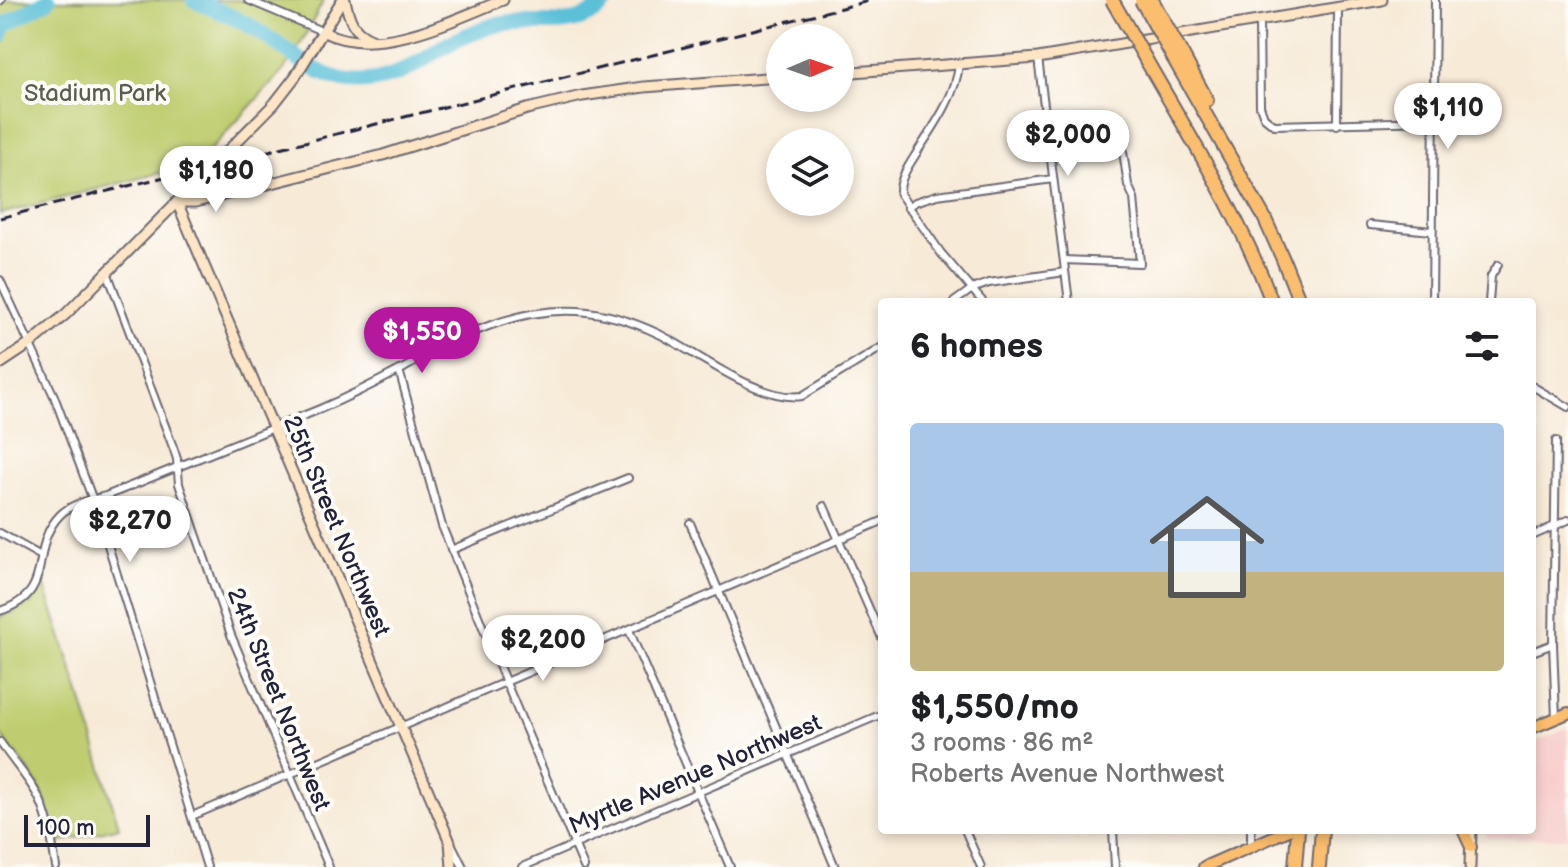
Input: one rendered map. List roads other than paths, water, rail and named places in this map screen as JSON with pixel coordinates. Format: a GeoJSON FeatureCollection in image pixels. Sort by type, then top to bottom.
{"type":"FeatureCollection","features":[{"type":"Feature","properties":{"kind":"highway"},"geometry":{"type":"LineString","coordinates":[[1112,0],[1229,207],[1270,298]]}},
{"type":"Feature","properties":{"kind":"highway"},"geometry":{"type":"LineString","coordinates":[[1141,0],[1251,177],[1264,217],[1298,298]]}},
{"type":"Feature","properties":{"kind":"highway"},"geometry":{"type":"LineString","coordinates":[[1152,0],[1179,58]]}},
{"type":"Feature","properties":{"kind":"highway"},"geometry":{"type":"LineString","coordinates":[[1291,834],[1295,867]]}},
{"type":"Feature","properties":{"kind":"highway"},"geometry":{"type":"LineString","coordinates":[[1319,867],[1322,834]]}},
{"type":"Feature","properties":{"kind":"main road"},"geometry":{"type":"LineString","coordinates":[[1536,726],[1568,713]]}},
{"type":"Feature","properties":{"kind":"main road"},"geometry":{"type":"LineString","coordinates":[[1204,867],[1284,834]]}},
{"type":"Feature","properties":{"kind":"main road"},"geometry":{"type":"LineString","coordinates":[[1465,834],[1471,847]]}},
{"type":"Feature","properties":{"kind":"street"},"geometry":{"type":"LineString","coordinates":[[248,0],[321,36],[375,41],[413,34],[503,0]]}},
{"type":"Feature","properties":{"kind":"street"},"geometry":{"type":"LineString","coordinates":[[0,364],[66,314],[274,104],[344,0]]}},
{"type":"Feature","properties":{"kind":"street"},"geometry":{"type":"LineString","coordinates":[[344,0],[354,28],[375,41]]}},
{"type":"Feature","properties":{"kind":"street"},"geometry":{"type":"LineString","coordinates":[[854,72],[1038,58],[1382,0]]}},
{"type":"Feature","properties":{"kind":"street"},"geometry":{"type":"LineString","coordinates":[[1432,298],[1435,0]]}},
{"type":"Feature","properties":{"kind":"street"},"geometry":{"type":"LineString","coordinates":[[1337,125],[1338,8]]}},
{"type":"Feature","properties":{"kind":"street"},"geometry":{"type":"LineString","coordinates":[[1259,21],[1261,112],[1274,125],[1434,121]]}},
{"type":"Feature","properties":{"kind":"street"},"geometry":{"type":"LineString","coordinates":[[1038,58],[1068,298]]}},
{"type":"Feature","properties":{"kind":"street"},"geometry":{"type":"LineString","coordinates":[[959,64],[954,88],[899,186],[901,198],[908,208],[980,298]]}},
{"type":"Feature","properties":{"kind":"street"},"geometry":{"type":"LineString","coordinates":[[177,202],[196,202],[383,155],[527,109],[582,96],[644,87],[766,78]]}},
{"type":"Feature","properties":{"kind":"street"},"geometry":{"type":"LineString","coordinates":[[1049,147],[1117,136],[1122,145],[1128,185],[1134,198],[1140,263],[1064,260]]}},
{"type":"Feature","properties":{"kind":"street"},"geometry":{"type":"LineString","coordinates":[[216,162],[214,178],[218,186],[231,187],[271,177],[282,181]]}},
{"type":"Feature","properties":{"kind":"street"},"geometry":{"type":"LineString","coordinates":[[908,208],[915,202],[937,195],[1053,179]]}},
{"type":"Feature","properties":{"kind":"street","name":"25th Street Northwest"},"geometry":{"type":"LineString","coordinates":[[177,202],[450,842],[452,867]]}},
{"type":"Feature","properties":{"kind":"street"},"geometry":{"type":"LineString","coordinates":[[1370,225],[1432,231]]}},
{"type":"Feature","properties":{"kind":"street"},"geometry":{"type":"LineString","coordinates":[[1489,298],[1491,276],[1498,265]]}},
{"type":"Feature","properties":{"kind":"street","name":"24th Street Northwest"},"geometry":{"type":"LineString","coordinates":[[107,272],[173,447],[179,484],[231,635],[329,867]]}},
{"type":"Feature","properties":{"kind":"street"},"geometry":{"type":"LineString","coordinates":[[960,298],[972,289],[994,282],[1065,272]]}},
{"type":"Feature","properties":{"kind":"street"},"geometry":{"type":"LineString","coordinates":[[0,280],[54,396],[93,499],[207,867]]}},
{"type":"Feature","properties":{"kind":"street"},"geometry":{"type":"LineString","coordinates":[[0,611],[21,602],[31,592],[48,534],[57,518],[72,506],[320,409],[484,326],[520,315],[588,312],[627,321],[660,335],[754,386],[789,397],[802,396],[878,349]]}},
{"type":"Feature","properties":{"kind":"street"},"geometry":{"type":"LineString","coordinates":[[399,370],[442,526],[584,867]]}},
{"type":"Feature","properties":{"kind":"street"},"geometry":{"type":"LineString","coordinates":[[1536,388],[1568,407]]}},
{"type":"Feature","properties":{"kind":"street"},"geometry":{"type":"LineString","coordinates":[[1556,441],[1553,644],[1556,718]]}},
{"type":"Feature","properties":{"kind":"street"},"geometry":{"type":"LineString","coordinates":[[451,550],[628,478]]}},
{"type":"Feature","properties":{"kind":"street"},"geometry":{"type":"LineString","coordinates":[[824,506],[878,629]]}},
{"type":"Feature","properties":{"kind":"street"},"geometry":{"type":"LineString","coordinates":[[1536,534],[1568,520]]}},
{"type":"Feature","properties":{"kind":"street"},"geometry":{"type":"LineString","coordinates":[[690,523],[835,867]]}},
{"type":"Feature","properties":{"kind":"street"},"geometry":{"type":"LineString","coordinates":[[192,816],[878,523]]}},
{"type":"Feature","properties":{"kind":"street"},"geometry":{"type":"LineString","coordinates":[[0,533],[41,556]]}},
{"type":"Feature","properties":{"kind":"street"},"geometry":{"type":"LineString","coordinates":[[629,630],[730,867]]}},
{"type":"Feature","properties":{"kind":"street"},"geometry":{"type":"LineString","coordinates":[[1536,650],[1553,644]]}},
{"type":"Feature","properties":{"kind":"street","name":"Myrtle Avenue Northwest"},"geometry":{"type":"LineString","coordinates":[[522,867],[878,716]]}},
{"type":"Feature","properties":{"kind":"street"},"geometry":{"type":"LineString","coordinates":[[0,742],[27,778],[43,808],[56,867]]}},
{"type":"Feature","properties":{"kind":"street"},"geometry":{"type":"LineString","coordinates":[[967,834],[981,867]]}},
{"type":"Feature","properties":{"kind":"street"},"geometry":{"type":"LineString","coordinates":[[1113,834],[1115,867]]}},
{"type":"Feature","properties":{"kind":"street"},"geometry":{"type":"LineString","coordinates":[[1251,834],[1251,847]]}},
{"type":"Feature","properties":{"kind":"street"},"geometry":{"type":"LineString","coordinates":[[1470,867],[1471,834]]}},
{"type":"Feature","properties":{"kind":"street"},"geometry":{"type":"LineString","coordinates":[[450,842],[463,867]]}},
{"type":"Feature","properties":{"kind":"waterway"},"geometry":{"type":"LineString","coordinates":[[0,37],[4,25],[48,0]]}},
{"type":"Feature","properties":{"kind":"waterway"},"geometry":{"type":"LineString","coordinates":[[194,0],[248,25],[320,72],[353,81],[372,81],[400,73],[441,48],[492,26],[570,21],[594,12],[608,0]]}},
{"type":"Feature","properties":{"kind":"railway"},"geometry":{"type":"LineString","coordinates":[[0,218],[873,0]]}},
{"type":"Feature","properties":{"kind":"park label","name":"Stadium Park"},"geometry":{"type":"Point","coordinates":[95,93]}}]}
